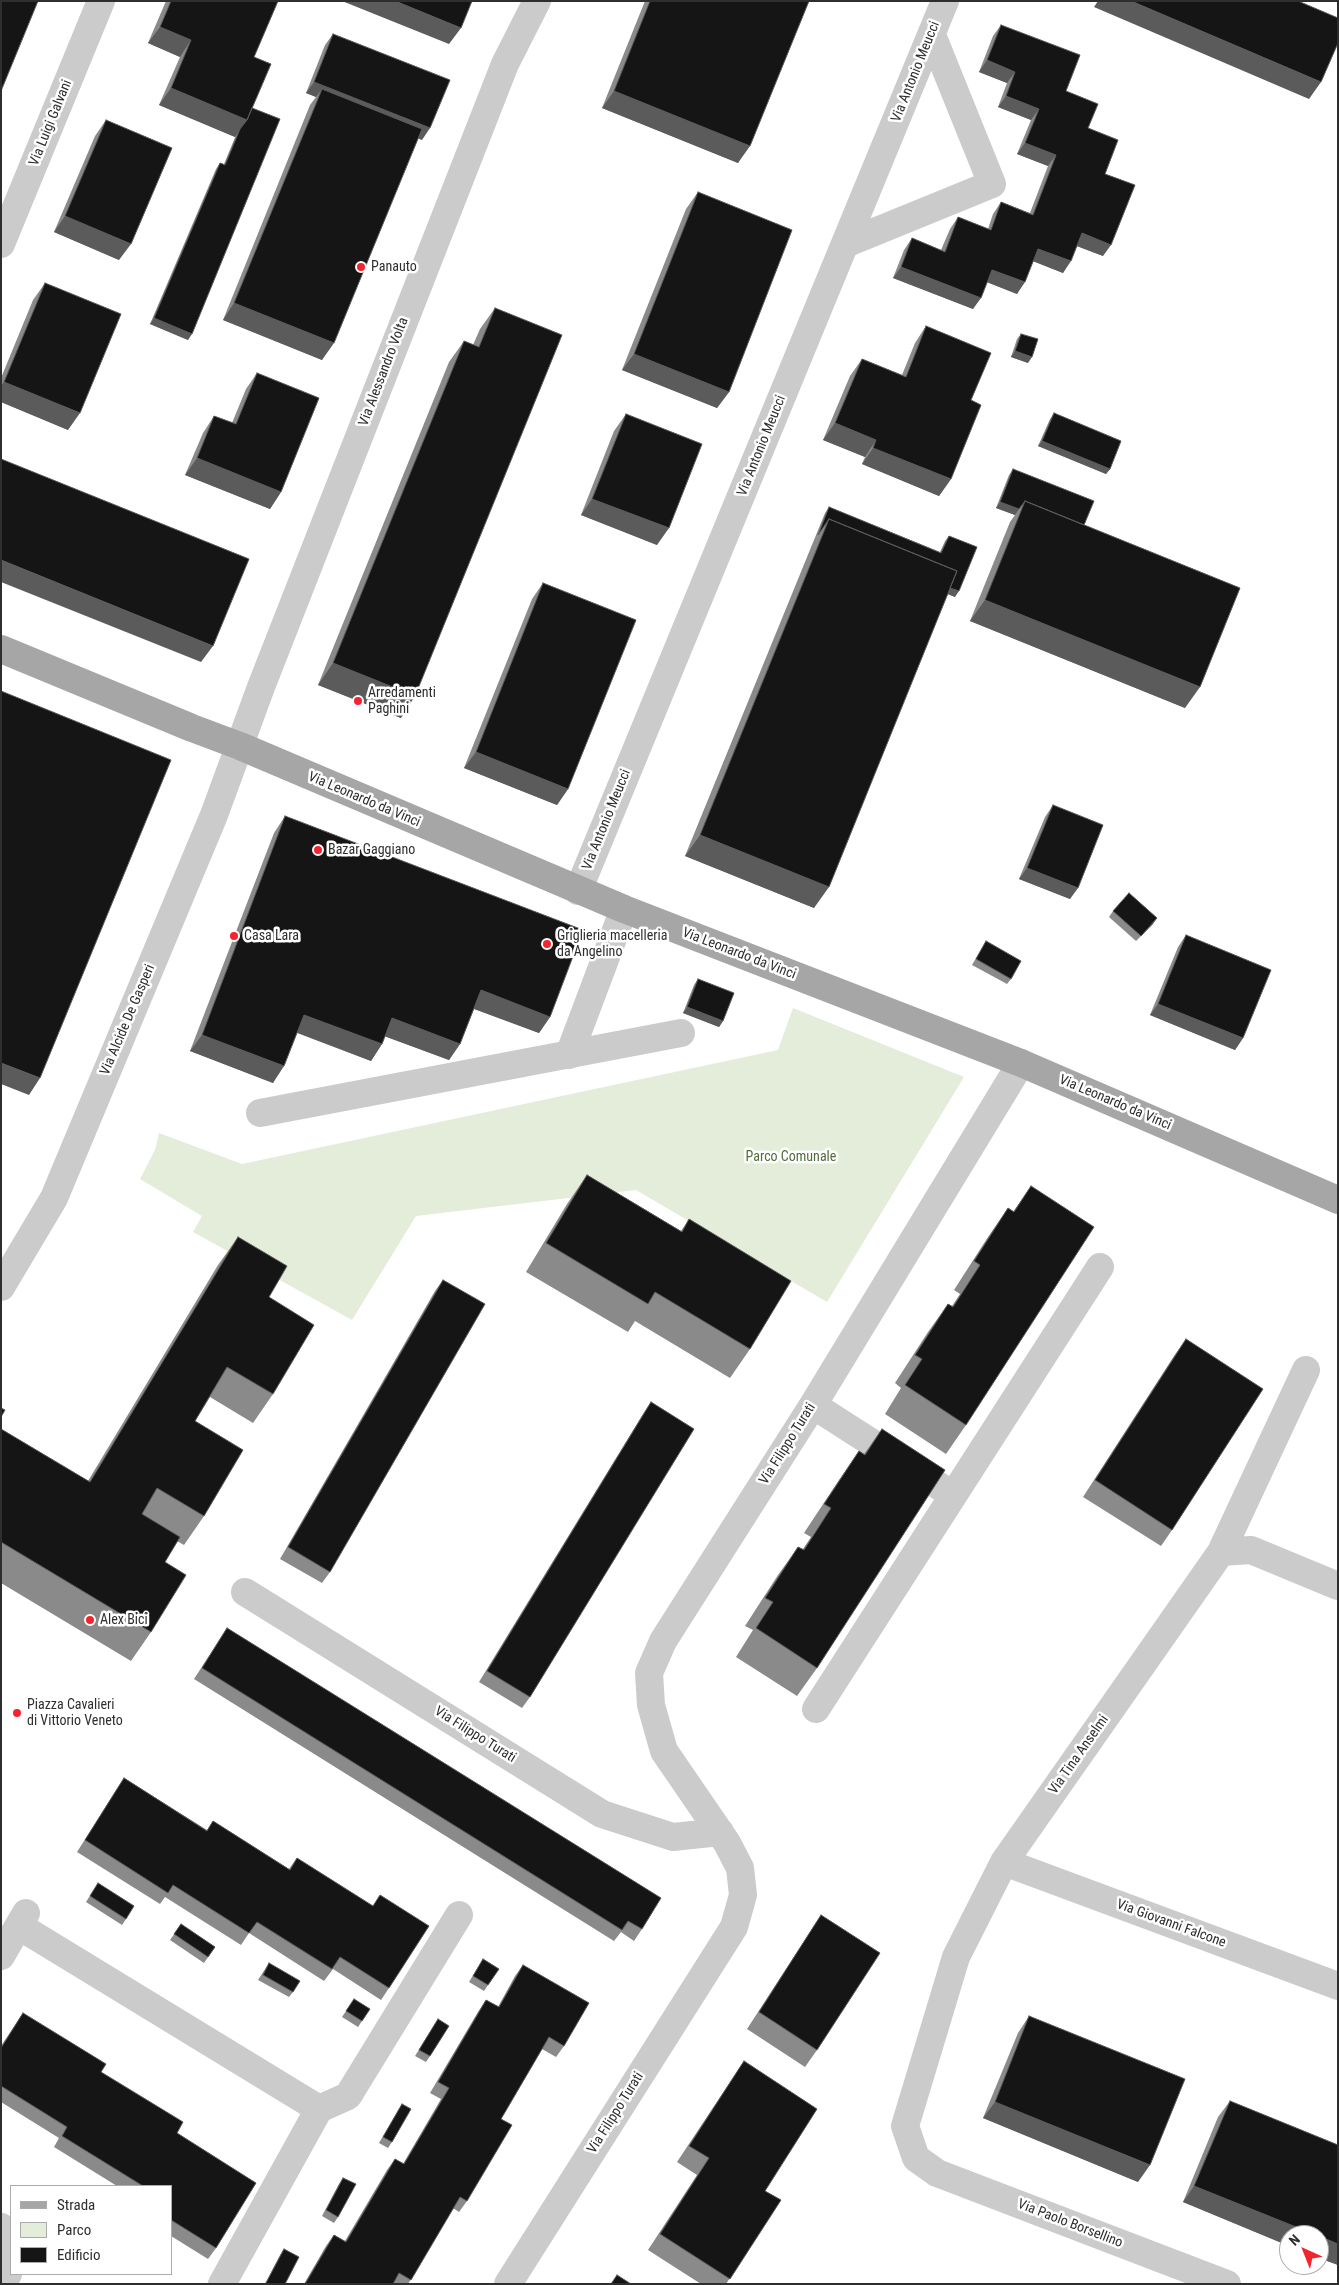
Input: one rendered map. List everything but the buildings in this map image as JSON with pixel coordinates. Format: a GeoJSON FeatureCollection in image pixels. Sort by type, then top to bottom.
{"type":"FeatureCollection","features":[{"type":"Feature","properties":{"kind":"main road","name":"Via Leonardo da Vinci"},"geometry":{"type":"LineString","coordinates":[[1,649],[240,746],[624,909],[1021,1063],[1338,1200]]}},
{"type":"Feature","properties":{"kind":"street","name":"Via Luigi Galvani"},"geometry":{"type":"LineString","coordinates":[[1,244],[101,1]]}},
{"type":"Feature","properties":{"kind":"street","name":"Via Alessandro Volta"},"geometry":{"type":"LineString","coordinates":[[240,746],[505,64],[537,1]]}},
{"type":"Feature","properties":{"kind":"street","name":"Via Antonio Meucci"},"geometry":{"type":"LineString","coordinates":[[578,890],[945,1]]}},
{"type":"Feature","properties":{"kind":"street"},"geometry":{"type":"LineString","coordinates":[[845,244],[992,184],[932,35]]}},
{"type":"Feature","properties":{"kind":"street","name":"Via Alcide De Gasperi"},"geometry":{"type":"LineString","coordinates":[[1,1286],[54,1198],[210,824],[240,746]]}},
{"type":"Feature","properties":{"kind":"street"},"geometry":{"type":"LineString","coordinates":[[569,1054],[624,909]]}},
{"type":"Feature","properties":{"kind":"street"},"geometry":{"type":"LineString","coordinates":[[260,1114],[681,1033]]}},
{"type":"Feature","properties":{"kind":"street","name":"Via Filippo Turati"},"geometry":{"type":"LineString","coordinates":[[508,2284],[734,1927],[743,1895],[740,1868],[720,1832],[664,1751],[651,1705],[649,1674],[663,1642],[813,1405],[1021,1063]]}},
{"type":"Feature","properties":{"kind":"street"},"geometry":{"type":"LineString","coordinates":[[816,1708],[1100,1266]]}},
{"type":"Feature","properties":{"kind":"street","name":"Via Tina Anselmi"},"geometry":{"type":"LineString","coordinates":[[916,2158],[905,2126],[956,1957],[1004,1862],[1221,1552],[1306,1370]]}},
{"type":"Feature","properties":{"kind":"street"},"geometry":{"type":"LineString","coordinates":[[813,1405],[953,1495]]}},
{"type":"Feature","properties":{"kind":"street"},"geometry":{"type":"LineString","coordinates":[[1221,1552],[1251,1550],[1338,1586]]}},
{"type":"Feature","properties":{"kind":"street","name":"Via Filippo Turati"},"geometry":{"type":"LineString","coordinates":[[245,1592],[602,1814],[673,1837],[720,1832]]}},
{"type":"Feature","properties":{"kind":"street","name":"Via Giovanni Falcone"},"geometry":{"type":"LineString","coordinates":[[1004,1862],[1338,1986]]}},
{"type":"Feature","properties":{"kind":"street"},"geometry":{"type":"LineString","coordinates":[[222,2284],[320,2109],[348,2096],[459,1915]]}},
{"type":"Feature","properties":{"kind":"street"},"geometry":{"type":"LineString","coordinates":[[1,1956],[22,1919],[320,2109]]}},
{"type":"Feature","properties":{"kind":"street","name":"Via Paolo Borsellino"},"geometry":{"type":"LineString","coordinates":[[916,2158],[937,2173],[1227,2284]]}},
{"type":"Feature","properties":{"kind":"street"},"geometry":{"type":"LineString","coordinates":[[1,2227],[8,2236],[10,2247]]}},
{"type":"Feature","properties":{"kind":"street"},"geometry":{"type":"LineString","coordinates":[[2,2284],[8,2274],[10,2262]]}},
{"type":"Feature","properties":{"kind":"green space","name":"Parco Comunale"},"geometry":{"type":"Polygon","coordinates":[[[793,1008],[964,1077],[827,1302],[636,1190],[416,1216],[352,1320],[193,1232],[202,1216],[140,1179],[155,1150],[159,1133],[242,1164],[778,1050],[793,1008]]]}},
{"type":"Feature","properties":{"kind":"place","name":"Panauto"},"geometry":{"type":"Point","coordinates":[361,267]}},
{"type":"Feature","properties":{"kind":"place","name":"Arredamenti Paghini"},"geometry":{"type":"Point","coordinates":[358,701]}},
{"type":"Feature","properties":{"kind":"place","name":"Bazar Gaggiano"},"geometry":{"type":"Point","coordinates":[318,850]}},
{"type":"Feature","properties":{"kind":"place","name":"Casa Lara"},"geometry":{"type":"Point","coordinates":[234,936]}},
{"type":"Feature","properties":{"kind":"place","name":"Griglieria macelleria da Angelino"},"geometry":{"type":"Point","coordinates":[547,944]}},
{"type":"Feature","properties":{"kind":"place","name":"Alex Bici"},"geometry":{"type":"Point","coordinates":[90,1620]}},
{"type":"Feature","properties":{"kind":"place","name":"Piazza Cavalieri di Vittorio Veneto"},"geometry":{"type":"Point","coordinates":[17,1713]}}]}
